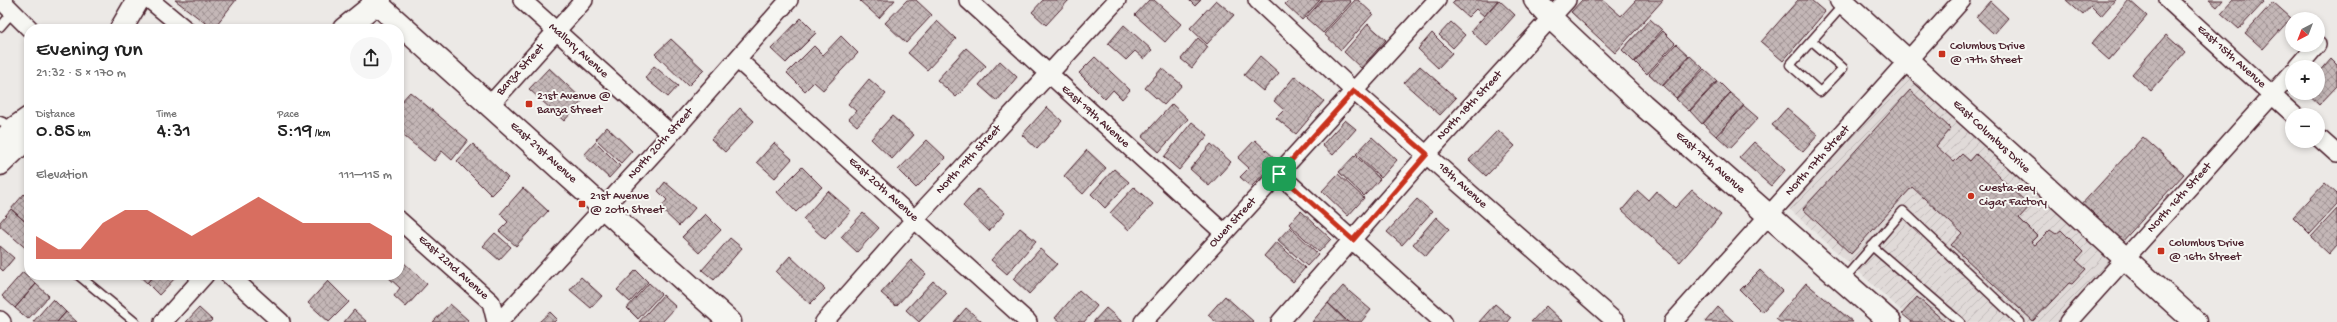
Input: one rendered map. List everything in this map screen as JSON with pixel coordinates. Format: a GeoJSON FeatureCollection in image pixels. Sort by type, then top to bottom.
{"type":"FeatureCollection","features":[{"type":"Feature","properties":{"kind":"main road"},"geometry":{"type":"LineString","coordinates":[[124,24],[138,0]]}},
{"type":"Feature","properties":{"kind":"main road","name":"East 17th Avenue"},"geometry":{"type":"LineString","coordinates":[[1534,0],[1643,105],[1890,322]]}},
{"type":"Feature","properties":{"kind":"main road"},"geometry":{"type":"LineString","coordinates":[[350,24],[377,1]]}},
{"type":"Feature","properties":{"kind":"main road","name":"East 21st Avenue"},"geometry":{"type":"LineString","coordinates":[[377,1],[402,24]]}},
{"type":"Feature","properties":{"kind":"main road","name":"East Columbus Drive"},"geometry":{"type":"LineString","coordinates":[[1843,2],[2125,260],[2195,322]]}},
{"type":"Feature","properties":{"kind":"main road","name":"East 21st Avenue"},"geometry":{"type":"LineString","coordinates":[[404,26],[730,322]]}},
{"type":"Feature","properties":{"kind":"main road"},"geometry":{"type":"LineString","coordinates":[[0,144],[18,126]]}},
{"type":"Feature","properties":{"kind":"main road"},"geometry":{"type":"LineString","coordinates":[[0,164],[18,126]]}},
{"type":"Feature","properties":{"kind":"street"},"geometry":{"type":"LineString","coordinates":[[1,0],[25,24]]}},
{"type":"Feature","properties":{"kind":"street"},"geometry":{"type":"LineString","coordinates":[[150,0],[179,24]]}},
{"type":"Feature","properties":{"kind":"street","name":"Mallory Avenue"},"geometry":{"type":"LineString","coordinates":[[522,0],[671,134]]}},
{"type":"Feature","properties":{"kind":"street","name":"Banza Street"},"geometry":{"type":"LineString","coordinates":[[490,105],[584,0]]}},
{"type":"Feature","properties":{"kind":"street","name":"North 20th Street"},"geometry":{"type":"LineString","coordinates":[[498,322],[671,134],[789,0]]}},
{"type":"Feature","properties":{"kind":"street","name":"East 19th Avenue"},"geometry":{"type":"LineString","coordinates":[[968,0],[1224,233]]}},
{"type":"Feature","properties":{"kind":"street","name":"North 19th Street"},"geometry":{"type":"LineString","coordinates":[[824,322],[915,219],[1117,0]]}},
{"type":"Feature","properties":{"kind":"street","name":"18th Avenue"},"geometry":{"type":"LineString","coordinates":[[1257,0],[1354,91],[1616,322]]}},
{"type":"Feature","properties":{"kind":"street","name":"Owen Street"},"geometry":{"type":"LineString","coordinates":[[1143,322],[1437,0]]}},
{"type":"Feature","properties":{"kind":"street","name":"North 18th Street"},"geometry":{"type":"LineString","coordinates":[[1280,322],[1427,154],[1567,0]]}},
{"type":"Feature","properties":{"kind":"street","name":"North 17th Street"},"geometry":{"type":"LineString","coordinates":[[1673,322],[1962,0]]}},
{"type":"Feature","properties":{"kind":"street","name":"East 15th Avenue"},"geometry":{"type":"LineString","coordinates":[[2168,0],[2287,108]]}},
{"type":"Feature","properties":{"kind":"street"},"geometry":{"type":"LineString","coordinates":[[2304,60],[2311,52]]}},
{"type":"Feature","properties":{"kind":"street","name":"East 20th Avenue"},"geometry":{"type":"LineString","coordinates":[[737,59],[1028,322]]}},
{"type":"Feature","properties":{"kind":"street","name":"North 16th Street"},"geometry":{"type":"LineString","coordinates":[[2068,322],[2285,82]]}},
{"type":"Feature","properties":{"kind":"street"},"geometry":{"type":"LineString","coordinates":[[2325,143],[2337,154]]}},
{"type":"Feature","properties":{"kind":"street"},"geometry":{"type":"LineString","coordinates":[[1279,174],[1443,322]]}},
{"type":"Feature","properties":{"kind":"street","name":"East 22nd Avenue"},"geometry":{"type":"LineString","coordinates":[[404,224],[491,302],[498,322]]}},
{"type":"Feature","properties":{"kind":"street"},"geometry":{"type":"LineString","coordinates":[[163,322],[201,280]]}},
{"type":"Feature","properties":{"kind":"street"},"geometry":{"type":"LineString","coordinates":[[234,280],[281,322]]}},
{"type":"Feature","properties":{"kind":"lane"},"geometry":{"type":"LineString","coordinates":[[1812,41],[1843,68],[1820,92],[1790,65],[1812,41],[1843,2]]}},
{"type":"Feature","properties":{"kind":"lane"},"geometry":{"type":"LineString","coordinates":[[0,27],[13,12]]}},
{"type":"Feature","properties":{"kind":"lane"},"geometry":{"type":"LineString","coordinates":[[1843,280],[1903,211],[2016,320]]}},
{"type":"Feature","properties":{"kind":"lane"},"geometry":{"type":"LineString","coordinates":[[1872,246],[1960,322]]}},
{"type":"Feature","properties":{"kind":"lane"},"geometry":{"type":"LineString","coordinates":[[84,280],[135,322]]}},
{"type":"Feature","properties":{"kind":"shaded area"},"geometry":{"type":"Polygon","coordinates":[[[1909,65],[2123,258],[2066,322],[1914,322],[1784,204],[1909,65]]]}},
{"type":"Feature","properties":{"kind":"building"},"geometry":{"type":"Polygon","coordinates":[[[175,0],[236,0],[217,24],[206,24],[175,0]]]}},
{"type":"Feature","properties":{"kind":"building"},"geometry":{"type":"Polygon","coordinates":[[[895,0],[879,18],[860,1],[895,0]]]}},
{"type":"Feature","properties":{"kind":"building"},"geometry":{"type":"Polygon","coordinates":[[[907,0],[916,0],[932,15],[906,43],[885,23],[907,0]]]}},
{"type":"Feature","properties":{"kind":"building"},"geometry":{"type":"Polygon","coordinates":[[[1043,0],[1069,0],[1046,25],[1032,12],[1043,0]]]}},
{"type":"Feature","properties":{"kind":"building"},"geometry":{"type":"Polygon","coordinates":[[[1149,0],[1154,0],[1181,24],[1165,42],[1135,15],[1149,0]]]}},
{"type":"Feature","properties":{"kind":"building"},"geometry":{"type":"Polygon","coordinates":[[[1189,0],[1201,0],[1195,6],[1189,0]]]}},
{"type":"Feature","properties":{"kind":"building"},"geometry":{"type":"Polygon","coordinates":[[[1216,0],[1234,15],[1207,44],[1190,28],[1216,0]]]}},
{"type":"Feature","properties":{"kind":"building"},"geometry":{"type":"Polygon","coordinates":[[[1289,0],[1320,0],[1302,20],[1285,4],[1289,0]]]}},
{"type":"Feature","properties":{"kind":"building"},"geometry":{"type":"Polygon","coordinates":[[[1322,0],[1349,0],[1351,2],[1323,33],[1306,18],[1322,0]]]}},
{"type":"Feature","properties":{"kind":"building"},"geometry":{"type":"Polygon","coordinates":[[[1355,0],[1358,0],[1373,14],[1341,50],[1324,34],[1355,0]]]}},
{"type":"Feature","properties":{"kind":"building"},"geometry":{"type":"Polygon","coordinates":[[[1455,0],[1498,0],[1484,16],[1476,9],[1468,17],[1452,3],[1455,0]]]}},
{"type":"Feature","properties":{"kind":"building"},"geometry":{"type":"Polygon","coordinates":[[[1499,0],[1515,15],[1487,46],[1471,31],[1499,0]]]}},
{"type":"Feature","properties":{"kind":"building"},"geometry":{"type":"Polygon","coordinates":[[[1582,0],[1603,0],[1621,16],[1636,0],[1663,0],[1615,53],[1571,12],[1582,0]]]}},
{"type":"Feature","properties":{"kind":"building"},"geometry":{"type":"Polygon","coordinates":[[[1798,0],[1811,0],[1825,12],[1783,61],[1761,42],[1798,0]]]}},
{"type":"Feature","properties":{"kind":"building"},"geometry":{"type":"Polygon","coordinates":[[[2066,0],[2115,0],[2101,16],[2091,6],[2083,15],[2066,0]]]}},
{"type":"Feature","properties":{"kind":"building"},"geometry":{"type":"Polygon","coordinates":[[[2129,0],[2147,16],[2109,60],[2091,44],[2129,0]]]}},
{"type":"Feature","properties":{"kind":"building"},"geometry":{"type":"Polygon","coordinates":[[[2209,0],[2223,0],[2217,7],[2209,0]]]}},
{"type":"Feature","properties":{"kind":"building"},"geometry":{"type":"Polygon","coordinates":[[[2233,0],[2262,0],[2264,2],[2239,29],[2221,13],[2233,0]]]}},
{"type":"Feature","properties":{"kind":"building"},"geometry":{"type":"Polygon","coordinates":[[[1990,1],[2008,18],[1994,34],[1976,17],[1990,1]]]}},
{"type":"Feature","properties":{"kind":"building"},"geometry":{"type":"Polygon","coordinates":[[[2273,2],[2285,13],[2285,25],[2263,49],[2245,33],[2273,2]]]}},
{"type":"Feature","properties":{"kind":"building"},"geometry":{"type":"Polygon","coordinates":[[[801,18],[816,33],[786,63],[771,49],[801,18]]]}},
{"type":"Feature","properties":{"kind":"building"},"geometry":{"type":"Polygon","coordinates":[[[1650,19],[1662,30],[1634,62],[1622,50],[1650,19]]]}},
{"type":"Feature","properties":{"kind":"building"},"geometry":{"type":"Polygon","coordinates":[[[937,21],[956,39],[927,70],[908,53],[937,21]]]}},
{"type":"Feature","properties":{"kind":"building"},"geometry":{"type":"Polygon","coordinates":[[[1451,22],[1465,35],[1453,48],[1439,35],[1451,22]]]}},
{"type":"Feature","properties":{"kind":"building"},"geometry":{"type":"Polygon","coordinates":[[[1368,24],[1386,40],[1361,68],[1344,52],[1368,24]]]}},
{"type":"Feature","properties":{"kind":"building"},"geometry":{"type":"Polygon","coordinates":[[[1124,25],[1152,50],[1144,59],[1135,51],[1126,60],[1108,44],[1124,25]]]}},
{"type":"Feature","properties":{"kind":"building"},"geometry":{"type":"Polygon","coordinates":[[[1663,31],[1675,43],[1647,74],[1635,62],[1663,31]]]}},
{"type":"Feature","properties":{"kind":"building"},"geometry":{"type":"Polygon","coordinates":[[[1432,33],[1452,53],[1438,68],[1418,49],[1432,33]]]}},
{"type":"Feature","properties":{"kind":"building"},"geometry":{"type":"Polygon","coordinates":[[[2166,35],[2185,52],[2151,91],[2132,74],[2166,35]]]}},
{"type":"Feature","properties":{"kind":"building"},"geometry":{"type":"Polygon","coordinates":[[[841,36],[858,53],[823,90],[814,82],[805,91],[787,73],[814,46],[823,55],[841,36]]]}},
{"type":"Feature","properties":{"kind":"building"},"geometry":{"type":"Polygon","coordinates":[[[1198,38],[1208,47],[1192,68],[1181,59],[1198,38]]]}},
{"type":"Feature","properties":{"kind":"building"},"geometry":{"type":"Polygon","coordinates":[[[671,39],[704,70],[688,86],[655,54],[671,39]]]}},
{"type":"Feature","properties":{"kind":"building"},"geometry":{"type":"Polygon","coordinates":[[[1676,44],[1689,56],[1662,86],[1649,74],[1676,44]]]}},
{"type":"Feature","properties":{"kind":"building"},"geometry":{"type":"Polygon","coordinates":[[[966,48],[986,66],[956,97],[937,80],[966,48]]]}},
{"type":"Feature","properties":{"kind":"building"},"geometry":{"type":"Polygon","coordinates":[[[1260,56],[1279,73],[1263,91],[1244,75],[1260,56]]]}},
{"type":"Feature","properties":{"kind":"building"},"geometry":{"type":"Polygon","coordinates":[[[1690,56],[1703,68],[1676,98],[1663,86],[1690,56]]]}},
{"type":"Feature","properties":{"kind":"building"},"geometry":{"type":"Polygon","coordinates":[[[1095,57],[1130,90],[1122,99],[1113,90],[1105,99],[1079,73],[1095,57]]]}},
{"type":"Feature","properties":{"kind":"building"},"geometry":{"type":"Polygon","coordinates":[[[2331,59],[2337,65],[2337,86],[2325,99],[2325,66],[2331,59]]]}},
{"type":"Feature","properties":{"kind":"building"},"geometry":{"type":"Polygon","coordinates":[[[1000,61],[1017,77],[997,101],[979,85],[1000,61]]]}},
{"type":"Feature","properties":{"kind":"building"},"geometry":{"type":"Polygon","coordinates":[[[654,66],[678,86],[668,97],[645,78],[654,66]]]}},
{"type":"Feature","properties":{"kind":"building"},"geometry":{"type":"Polygon","coordinates":[[[1420,66],[1456,98],[1440,115],[1404,83],[1420,66]]]}},
{"type":"Feature","properties":{"kind":"building"},"geometry":{"type":"Polygon","coordinates":[[[549,68],[583,100],[564,121],[529,89],[549,68]]]}},
{"type":"Feature","properties":{"kind":"building"},"geometry":{"type":"Polygon","coordinates":[[[1162,68],[1182,85],[1164,105],[1145,88],[1162,68]]]}},
{"type":"Feature","properties":{"kind":"building"},"geometry":{"type":"Polygon","coordinates":[[[1704,69],[1717,81],[1689,111],[1676,99],[1704,69]]]}},
{"type":"Feature","properties":{"kind":"building"},"geometry":{"type":"Polygon","coordinates":[[[1295,76],[1324,101],[1296,134],[1276,118],[1284,110],[1274,101],[1295,76]]]}},
{"type":"Feature","properties":{"kind":"building"},"geometry":{"type":"Polygon","coordinates":[[[869,79],[886,94],[857,126],[849,119],[856,111],[848,104],[869,79]]]}},
{"type":"Feature","properties":{"kind":"building"},"geometry":{"type":"Polygon","coordinates":[[[1718,81],[1730,93],[1702,124],[1690,111],[1718,81]]]}},
{"type":"Feature","properties":{"kind":"building","name":"Cuesta-Rey Cigar Factory"},"geometry":{"type":"Polygon","coordinates":[[[1910,90],[1951,129],[1936,146],[1954,162],[1962,154],[1970,161],[1976,154],[2030,206],[2019,218],[2037,236],[2031,242],[2035,245],[2050,230],[2056,234],[2061,230],[2083,252],[2076,260],[2086,269],[2072,284],[2069,283],[2033,321],[1951,245],[1962,233],[1912,187],[1851,254],[1803,209],[1910,90]]]}},
{"type":"Feature","properties":{"kind":"building"},"geometry":{"type":"Polygon","coordinates":[[[410,92],[468,140],[452,160],[442,151],[434,161],[404,136],[404,99],[410,92]]]}},
{"type":"Feature","properties":{"kind":"building"},"geometry":{"type":"Polygon","coordinates":[[[1730,93],[1744,105],[1716,136],[1703,124],[1730,93]]]}},
{"type":"Feature","properties":{"kind":"building"},"geometry":{"type":"Polygon","coordinates":[[[2314,100],[2324,100],[2319,105],[2314,100]]]}},
{"type":"Feature","properties":{"kind":"building"},"geometry":{"type":"Polygon","coordinates":[[[1172,104],[1188,119],[1159,152],[1142,137],[1172,104]]]}},
{"type":"Feature","properties":{"kind":"building"},"geometry":{"type":"Polygon","coordinates":[[[1744,106],[1758,118],[1730,148],[1717,136],[1744,106]]]}},
{"type":"Feature","properties":{"kind":"building"},"geometry":{"type":"Polygon","coordinates":[[[1047,107],[1062,121],[1037,149],[1022,135],[1047,107]]]}},
{"type":"Feature","properties":{"kind":"building"},"geometry":{"type":"Polygon","coordinates":[[[740,108],[754,121],[725,152],[711,139],[740,108]]]}},
{"type":"Feature","properties":{"kind":"building"},"geometry":{"type":"Polygon","coordinates":[[[1787,108],[1818,135],[1803,152],[1772,125],[1787,108]]]}},
{"type":"Feature","properties":{"kind":"building"},"geometry":{"type":"Polygon","coordinates":[[[892,116],[914,135],[892,159],[871,139],[892,116]]]}},
{"type":"Feature","properties":{"kind":"building"},"geometry":{"type":"Polygon","coordinates":[[[1345,120],[1356,129],[1333,155],[1322,145],[1345,120]]]}},
{"type":"Feature","properties":{"kind":"building"},"geometry":{"type":"Polygon","coordinates":[[[1192,122],[1208,135],[1179,170],[1164,157],[1192,122]]]}},
{"type":"Feature","properties":{"kind":"building"},"geometry":{"type":"Polygon","coordinates":[[[607,127],[632,151],[621,163],[596,139],[607,127]]]}},
{"type":"Feature","properties":{"kind":"building"},"geometry":{"type":"Polygon","coordinates":[[[1498,130],[1515,146],[1486,176],[1469,160],[1498,130]]]}},
{"type":"Feature","properties":{"kind":"building"},"geometry":{"type":"Polygon","coordinates":[[[1372,137],[1397,160],[1381,178],[1356,154],[1372,137]]]}},
{"type":"Feature","properties":{"kind":"building"},"geometry":{"type":"Polygon","coordinates":[[[2143,137],[2184,174],[2121,243],[2080,206],[2143,137]]]}},
{"type":"Feature","properties":{"kind":"building"},"geometry":{"type":"Polygon","coordinates":[[[927,140],[946,158],[916,188],[898,170],[927,140]]]}},
{"type":"Feature","properties":{"kind":"building"},"geometry":{"type":"Polygon","coordinates":[[[1255,140],[1277,160],[1251,187],[1240,177],[1249,168],[1238,158],[1255,140]]]}},
{"type":"Feature","properties":{"kind":"building"},"geometry":{"type":"Polygon","coordinates":[[[596,142],[620,166],[609,178],[584,155],[596,142]]]}},
{"type":"Feature","properties":{"kind":"building"},"geometry":{"type":"Polygon","coordinates":[[[1754,142],[1785,170],[1771,186],[1739,158],[1754,142]]]}},
{"type":"Feature","properties":{"kind":"building"},"geometry":{"type":"Polygon","coordinates":[[[774,143],[792,159],[775,178],[757,162],[774,143]]]}},
{"type":"Feature","properties":{"kind":"building"},"geometry":{"type":"Polygon","coordinates":[[[473,144],[508,178],[491,195],[457,161],[473,144]]]}},
{"type":"Feature","properties":{"kind":"building"},"geometry":{"type":"Polygon","coordinates":[[[1211,144],[1231,162],[1209,186],[1190,169],[1211,144]]]}},
{"type":"Feature","properties":{"kind":"building"},"geometry":{"type":"Polygon","coordinates":[[[1087,150],[1106,168],[1083,194],[1064,176],[1087,150]]]}},
{"type":"Feature","properties":{"kind":"building"},"geometry":{"type":"Polygon","coordinates":[[[1355,155],[1380,179],[1364,196],[1339,172],[1355,155]]]}},
{"type":"Feature","properties":{"kind":"building"},"geometry":{"type":"Polygon","coordinates":[[[802,167],[822,187],[796,212],[777,192],[802,167]]]}},
{"type":"Feature","properties":{"kind":"building"},"geometry":{"type":"Polygon","coordinates":[[[1114,169],[1129,182],[1105,208],[1091,194],[1114,169]]]}},
{"type":"Feature","properties":{"kind":"building"},"geometry":{"type":"Polygon","coordinates":[[[1338,174],[1364,198],[1348,216],[1322,191],[1338,174]]]}},
{"type":"Feature","properties":{"kind":"building"},"geometry":{"type":"Polygon","coordinates":[[[665,182],[695,208],[679,226],[660,208],[667,200],[658,191],[665,182]]]}},
{"type":"Feature","properties":{"kind":"building"},"geometry":{"type":"Polygon","coordinates":[[[2325,183],[2337,194],[2337,205],[2310,234],[2293,217],[2325,183]]]}},
{"type":"Feature","properties":{"kind":"building"},"geometry":{"type":"Polygon","coordinates":[[[1134,187],[1153,204],[1129,230],[1110,213],[1134,187]]]}},
{"type":"Feature","properties":{"kind":"building"},"geometry":{"type":"Polygon","coordinates":[[[523,188],[548,211],[516,246],[499,231],[508,222],[500,214],[523,188]]]}},
{"type":"Feature","properties":{"kind":"building"},"geometry":{"type":"Polygon","coordinates":[[[978,189],[1005,213],[989,231],[963,206],[978,189]]]}},
{"type":"Feature","properties":{"kind":"building"},"geometry":{"type":"Polygon","coordinates":[[[1692,190],[1721,215],[1680,262],[1622,210],[1638,191],[1648,200],[1656,191],[1675,208],[1692,190]]]}},
{"type":"Feature","properties":{"kind":"building"},"geometry":{"type":"Polygon","coordinates":[[[828,191],[851,211],[825,239],[803,219],[828,191]]]}},
{"type":"Feature","properties":{"kind":"building"},"geometry":{"type":"Polygon","coordinates":[[[24,194],[24,221],[11,209],[24,194]]]}},
{"type":"Feature","properties":{"kind":"building"},"geometry":{"type":"Polygon","coordinates":[[[1417,199],[1432,212],[1402,245],[1387,232],[1417,199]]]}},
{"type":"Feature","properties":{"kind":"building"},"geometry":{"type":"Polygon","coordinates":[[[11,209],[24,221],[24,247],[0,226],[0,222],[11,209]]]}},
{"type":"Feature","properties":{"kind":"building"},"geometry":{"type":"Polygon","coordinates":[[[2337,209],[2337,245],[2329,254],[2311,237],[2337,209]]]}},
{"type":"Feature","properties":{"kind":"building"},"geometry":{"type":"Polygon","coordinates":[[[1301,211],[1331,239],[1319,252],[1289,224],[1301,211]]]}},
{"type":"Feature","properties":{"kind":"building"},"geometry":{"type":"Polygon","coordinates":[[[863,213],[879,228],[857,252],[841,237],[863,213]]]}},
{"type":"Feature","properties":{"kind":"building"},"geometry":{"type":"Polygon","coordinates":[[[705,214],[721,230],[699,253],[682,237],[705,214]]]}},
{"type":"Feature","properties":{"kind":"building"},"geometry":{"type":"Polygon","coordinates":[[[1436,217],[1449,229],[1426,256],[1413,244],[1436,217]]]}},
{"type":"Feature","properties":{"kind":"building"},"geometry":{"type":"Polygon","coordinates":[[[1290,227],[1318,254],[1307,266],[1278,240],[1290,227]]]}},
{"type":"Feature","properties":{"kind":"building"},"geometry":{"type":"Polygon","coordinates":[[[1020,228],[1036,241],[1007,274],[991,260],[1020,228]]]}},
{"type":"Feature","properties":{"kind":"building"},"geometry":{"type":"Polygon","coordinates":[[[495,233],[511,247],[499,260],[483,246],[495,233]]]}},
{"type":"Feature","properties":{"kind":"building"},"geometry":{"type":"Polygon","coordinates":[[[730,238],[742,248],[714,280],[702,270],[730,238]]]}},
{"type":"Feature","properties":{"kind":"building"},"geometry":{"type":"Polygon","coordinates":[[[1276,242],[1305,268],[1293,282],[1264,256],[1276,242]]]}},
{"type":"Feature","properties":{"kind":"building"},"geometry":{"type":"Polygon","coordinates":[[[0,246],[14,258],[3,271],[0,268],[0,246]]]}},
{"type":"Feature","properties":{"kind":"building"},"geometry":{"type":"Polygon","coordinates":[[[1040,249],[1057,264],[1029,294],[1013,279],[1040,249]]]}},
{"type":"Feature","properties":{"kind":"building"},"geometry":{"type":"Polygon","coordinates":[[[790,256],[825,289],[810,304],[776,272],[790,256]]]}},
{"type":"Feature","properties":{"kind":"building"},"geometry":{"type":"Polygon","coordinates":[[[911,260],[926,274],[896,306],[881,293],[911,260]]]}},
{"type":"Feature","properties":{"kind":"building"},"geometry":{"type":"Polygon","coordinates":[[[404,263],[427,284],[406,307],[394,296],[400,288],[391,280],[404,280],[404,263]]]}},
{"type":"Feature","properties":{"kind":"building"},"geometry":{"type":"Polygon","coordinates":[[[636,270],[648,282],[630,302],[617,290],[636,270]]]}},
{"type":"Feature","properties":{"kind":"building"},"geometry":{"type":"Polygon","coordinates":[[[1760,270],[1782,291],[1762,312],[1740,290],[1760,270]]]}},
{"type":"Feature","properties":{"kind":"building"},"geometry":{"type":"Polygon","coordinates":[[[23,272],[24,280],[32,280],[36,284],[15,308],[2,296],[23,272]]]}},
{"type":"Feature","properties":{"kind":"building"},"geometry":{"type":"Polygon","coordinates":[[[581,277],[602,296],[591,308],[570,290],[581,277]]]}},
{"type":"Feature","properties":{"kind":"building"},"geometry":{"type":"Polygon","coordinates":[[[150,280],[173,280],[159,295],[147,283],[150,280]]]}},
{"type":"Feature","properties":{"kind":"building"},"geometry":{"type":"Polygon","coordinates":[[[328,281],[349,302],[329,322],[308,303],[328,281]]]}},
{"type":"Feature","properties":{"kind":"building"},"geometry":{"type":"Polygon","coordinates":[[[933,281],[947,293],[919,322],[906,310],[933,281]]]}},
{"type":"Feature","properties":{"kind":"building"},"geometry":{"type":"Polygon","coordinates":[[[649,283],[661,294],[638,319],[627,308],[649,283]]]}},
{"type":"Feature","properties":{"kind":"building"},"geometry":{"type":"Polygon","coordinates":[[[1806,283],[1853,322],[1780,322],[1776,319],[1806,283]]]}},
{"type":"Feature","properties":{"kind":"building"},"geometry":{"type":"Polygon","coordinates":[[[36,284],[49,296],[28,319],[15,308],[36,284]]]}},
{"type":"Feature","properties":{"kind":"building"},"geometry":{"type":"Polygon","coordinates":[[[1343,286],[1371,310],[1361,322],[1348,322],[1328,303],[1343,286]]]}},
{"type":"Feature","properties":{"kind":"building"},"geometry":{"type":"Polygon","coordinates":[[[1079,290],[1097,306],[1084,322],[1061,322],[1055,318],[1079,290]]]}},
{"type":"Feature","properties":{"kind":"building"},"geometry":{"type":"Polygon","coordinates":[[[663,295],[676,307],[662,322],[639,322],[663,295]]]}},
{"type":"Feature","properties":{"kind":"building"},"geometry":{"type":"Polygon","coordinates":[[[1225,296],[1254,322],[1216,322],[1208,315],[1225,296]]]}},
{"type":"Feature","properties":{"kind":"building"},"geometry":{"type":"Polygon","coordinates":[[[1917,297],[1945,322],[1912,322],[1902,314],[1917,297]]]}},
{"type":"Feature","properties":{"kind":"building"},"geometry":{"type":"Polygon","coordinates":[[[53,299],[66,312],[57,322],[33,322],[53,299]]]}},
{"type":"Feature","properties":{"kind":"building"},"geometry":{"type":"Polygon","coordinates":[[[1328,303],[1348,322],[1312,322],[1328,303]]]}},
{"type":"Feature","properties":{"kind":"building"},"geometry":{"type":"Polygon","coordinates":[[[450,304],[468,320],[466,322],[433,322],[450,304]]]}},
{"type":"Feature","properties":{"kind":"building"},"geometry":{"type":"Polygon","coordinates":[[[1495,304],[1511,318],[1508,322],[1479,322],[1495,304]]]}},
{"type":"Feature","properties":{"kind":"building"},"geometry":{"type":"Polygon","coordinates":[[[1546,306],[1563,322],[1531,322],[1546,306]]]}},
{"type":"Feature","properties":{"kind":"building"},"geometry":{"type":"Polygon","coordinates":[[[1718,307],[1734,322],[1705,322],[1718,307]]]}},
{"type":"Feature","properties":{"kind":"building"},"geometry":{"type":"Polygon","coordinates":[[[199,308],[212,320],[210,322],[186,322],[199,308]]]}},
{"type":"Feature","properties":{"kind":"building"},"geometry":{"type":"Polygon","coordinates":[[[966,308],[982,322],[954,322],[966,308]]]}},
{"type":"Feature","properties":{"kind":"building"},"geometry":{"type":"Polygon","coordinates":[[[1106,308],[1121,321],[1121,322],[1093,322],[1106,308]]]}},
{"type":"Feature","properties":{"kind":"building"},"geometry":{"type":"Polygon","coordinates":[[[354,310],[367,322],[344,322],[354,310]]]}},
{"type":"Feature","properties":{"kind":"building"},"geometry":{"type":"Polygon","coordinates":[[[66,312],[77,322],[57,322],[66,312]]]}},
{"type":"Feature","properties":{"kind":"building"},"geometry":{"type":"Polygon","coordinates":[[[550,312],[557,319],[554,322],[539,322],[550,312]]]}},
{"type":"Feature","properties":{"kind":"place","name":"Columbus Drive @ 17th Street"},"geometry":{"type":"Point","coordinates":[1942,54]}},
{"type":"Feature","properties":{"kind":"place","name":"21st Avenue @ Banza Street"},"geometry":{"type":"Point","coordinates":[529,104]}},
{"type":"Feature","properties":{"kind":"place","name":"Cuesta-Rey Cigar Factory"},"geometry":{"type":"Point","coordinates":[1971,196]}},
{"type":"Feature","properties":{"kind":"place","name":"21st Avenue @ 20th Street"},"geometry":{"type":"Point","coordinates":[582,204]}},
{"type":"Feature","properties":{"kind":"place","name":"Columbus Drive @ 16th Street"},"geometry":{"type":"Point","coordinates":[2161,251]}},
{"type":"Feature","properties":{"kind":"route"},"geometry":{"type":"LineString","coordinates":[[1354,91],[1427,154],[1353,240],[1279,174],[1354,91]]}}]}
